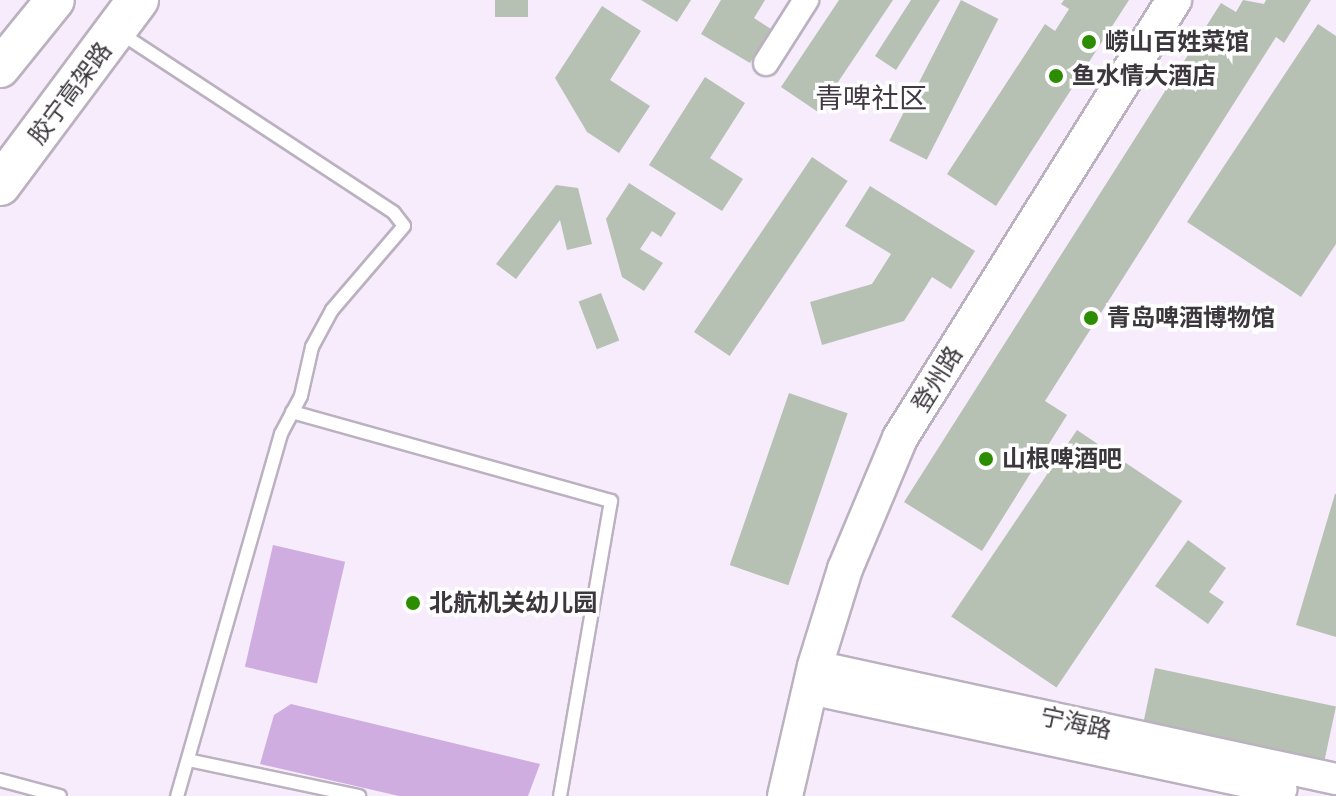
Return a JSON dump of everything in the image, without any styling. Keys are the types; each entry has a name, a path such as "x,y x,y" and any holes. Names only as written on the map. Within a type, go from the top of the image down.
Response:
{"highway":[{"name":"胶宁高架路","path":"0,144 108,0"},
{"name":"胶宁高架路","path":"0,185 133,19"}],"main road":[{"path":"0,68 55,0"},
{"path":"0,196 133,19 157,0"},
{"name":"登州路","path":"785,796 812,678 845,569 900,438 1174,0"}],"street":[{"path":"766,63 806,0"},
{"name":"宁海路","path":"812,678 1336,779"},
{"name":"宁海路","path":"812,678 1315,796"}],"lane":[{"path":"133,19 394,213 404,226 332,310 312,347 301,396 281,434 177,796"},
{"path":"292,412 611,501 560,796"},
{"path":"188,760 359,796"},
{"path":"0,780 60,796"}],"shaded area":[{"path":"273,545 345,562 317,683 245,667"},
{"path":"291,704 540,764 528,796 399,796 260,764 274,715"}],"building":[{"path":"495,0 528,0 528,17 495,17"},
{"path":"641,0 691,0 677,22"},
{"path":"721,0 765,0 754,18 771,29 750,63 701,34"},
{"path":"839,0 893,0 818,112 781,87"},
{"path":"911,0 940,0 896,70 875,56"},
{"path":"961,0 998,19 927,160 889,141"},
{"path":"1064,0 1129,0 996,206 947,174 1045,24 1055,31 1069,9 1061,4"},
{"path":"1243,0 1264,4 1266,0 1311,0 1284,43 1276,37 1045,401 1067,415 982,551 904,502 1221,3 1236,12"},
{"path":"602,6 641,31 610,80 650,106 619,153 587,132 555,78"},
{"path":"1318,24 1336,36 1336,244 1301,297 1187,222"},
{"path":"705,77 745,103 710,158 743,179 722,211 649,165"},
{"path":"812,157 848,181 730,356 694,332"},
{"path":"629,183 676,213 661,237 652,231 640,249 663,263 644,291 622,277 606,219"},
{"path":"556,185 578,188 592,244 567,250 560,220 516,279 496,264"},
{"path":"870,186 975,251 951,289 932,277 904,321 822,345 810,302 872,284 891,254 845,226"},
{"path":"601,293 619,341 597,349 579,302"},
{"path":"789,393 848,413 788,585 730,565"},
{"path":"1077,430 1182,501 1056,688 951,617"},
{"path":"1336,494 1336,637 1296,625"},
{"path":"1188,540 1226,568 1209,592 1224,602 1208,624 1155,586"},
{"path":"1155,668 1336,706 1324,762 1143,724"}],"place":[{"name":"崂山百姓菜馆","path":"1089,42"},
{"name":"鱼水情大酒店","path":"1056,76"},
{"name":"青岛啤酒博物馆","path":"1091,318"},
{"name":"山根啤酒吧","path":"986,459"},
{"name":"北航机关幼儿园","path":"413,603"}],"district":[{"name":"青啤社区","path":"871,98"}]}
